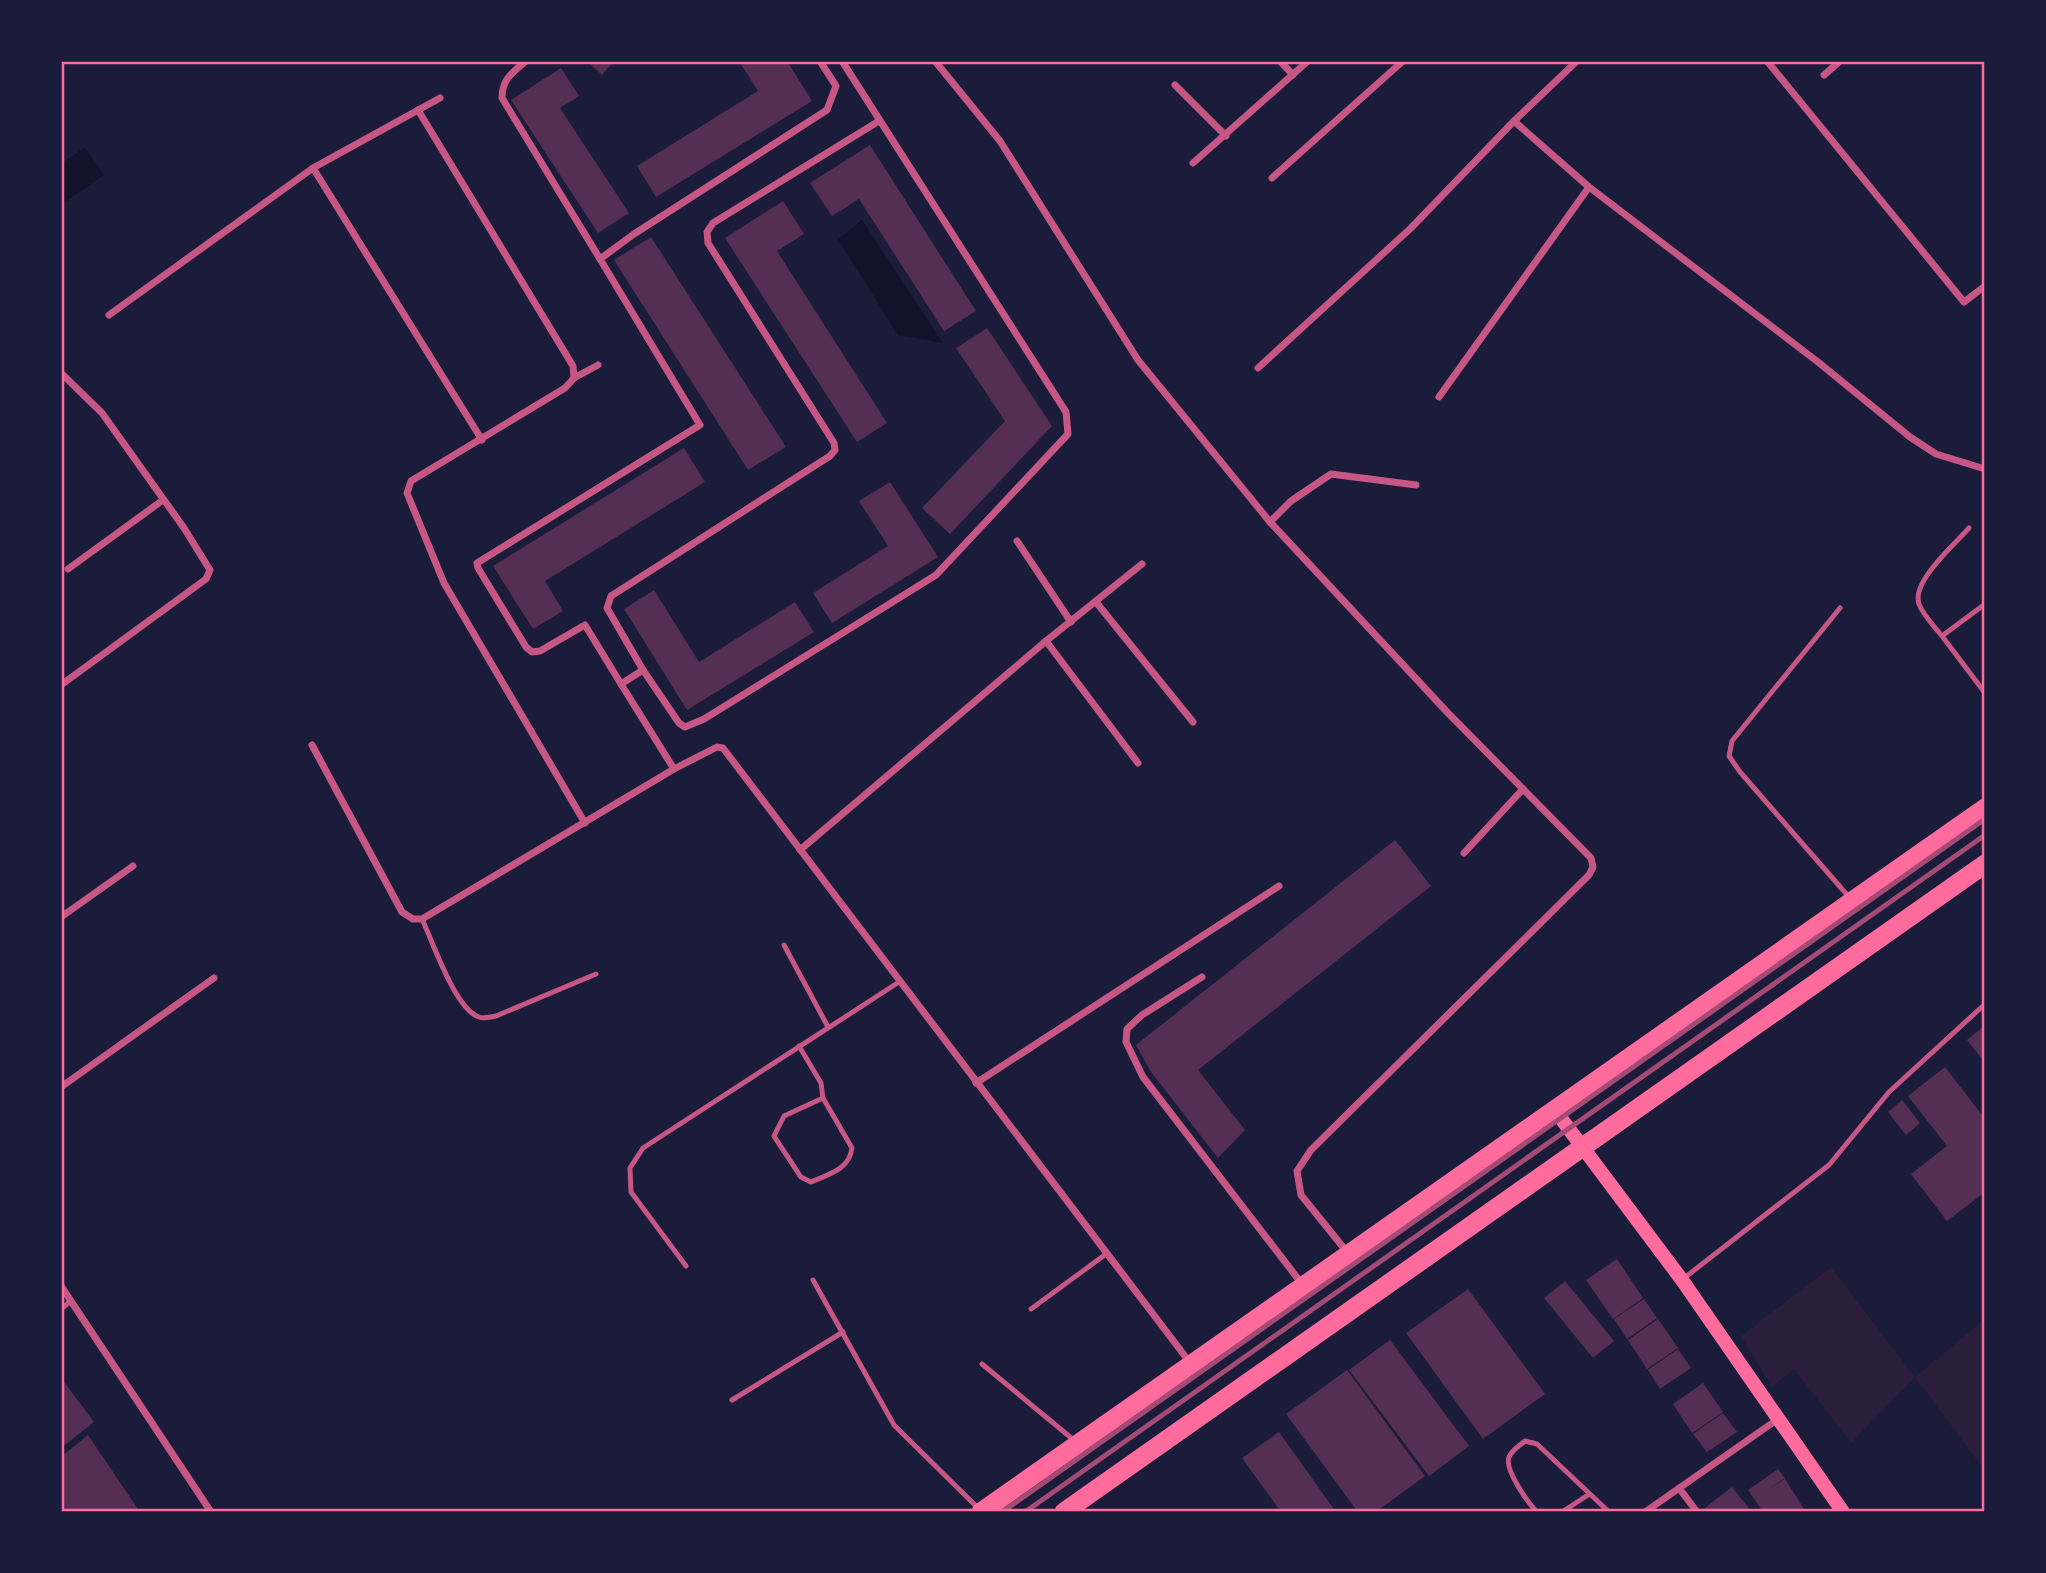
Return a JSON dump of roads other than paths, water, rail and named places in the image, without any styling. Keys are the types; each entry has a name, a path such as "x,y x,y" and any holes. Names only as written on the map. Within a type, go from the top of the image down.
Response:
{"highway":[{"path":"981,1512 1985,808"},
{"path":"1064,1512 1985,864"}],"main road":[{"path":"1555,1109 1682,1280 1843,1512"}],"street":[{"path":"526,61 502,86 502,98 699,425 477,563 478,568 526,648 532,652 540,651 585,625 674,769"},
{"path":"600,259 634,234 827,110 836,86 820,61"},
{"path":"842,61 1066,412 1068,434 936,575 693,725 685,727 679,723 643,670 607,608 611,596 830,456 835,450 834,443 708,243 707,232 713,222 879,121"},
{"path":"935,61 1000,141 1138,360 1270,522 1448,713 1591,858 1593,867 1589,875 1311,1150 1297,1171 1301,1195 1348,1253"},
{"path":"1280,61 1293,75"},
{"path":"1193,163 1308,61"},
{"path":"1272,178 1403,61"},
{"path":"1258,368 1411,228 1514,121 1577,61"},
{"path":"1767,61 1964,302 1985,286"},
{"path":"1825,75 1840,61"},
{"path":"1175,85 1226,136"},
{"path":"109,316 313,168 440,98"},
{"path":"418,110 573,366 574,378"},
{"path":"1514,121 1589,187 1818,362 1910,437 1936,454 1985,469"},
{"path":"313,168 482,440"},
{"path":"1439,397 1589,187"},
{"path":"585,823 444,583 407,493 411,481 482,440 565,388 574,378 598,365"},
{"path":"61,373 102,413 184,528 210,570 206,579 61,685"},
{"path":"1270,522 1291,501 1331,474 1416,485"},
{"path":"68,569 163,499"},
{"path":"1017,541 1071,622"},
{"path":"800,850 1046,641 1142,564"},
{"path":"1096,601 1193,722"},
{"path":"1046,641 1138,763"},
{"path":"621,684 643,670"},
{"path":"312,746 402,912 413,919 422,919 674,769 720,747 727,752 1191,1364"},
{"path":"1464,853 1523,789"},
{"path":"61,917 133,866"},
{"path":"976,1083 1279,886"},
{"path":"1202,976 1142,1015 1127,1028 1126,1042 1143,1077 1302,1285"},
{"path":"61,1087 214,978"},
{"path":"61,1286 211,1512"},
{"path":"1645,1512 1779,1418"},
{"path":"1679,1488 1697,1512"}],"lane":[{"path":"1969,528 1927,574 1920,586 1919,606 1985,693"},
{"path":"1942,636 1985,604"},
{"path":"1840,608 1732,741 1729,756 1851,900"},
{"path":"422,919 459,999 471,1013 482,1018 496,1016 596,974"},
{"path":"784,946 828,1027"},
{"path":"686,1266 631,1192 630,1168 643,1148 899,982"},
{"path":"1682,1280 1829,1165 1889,1092 1985,1004"},
{"path":"799,1046 821,1083 823,1098 852,1148 851,1156 843,1168 811,1182 801,1177 774,1136 784,1116 823,1098"},
{"path":"1031,1309 1106,1254"},
{"path":"813,1280 894,1425 981,1512"},
{"path":"61,1310 71,1301"},
{"path":"732,1400 843,1332"},
{"path":"982,1364 1077,1443"},
{"path":"1538,1512 1509,1471 1507,1462 1510,1454 1525,1441 1537,1444 1609,1512"},
{"path":"1562,1512 1588,1495"}],"railway":[{"path":"1002,1512 1985,819"},
{"path":"1025,1512 1985,835"}]}
